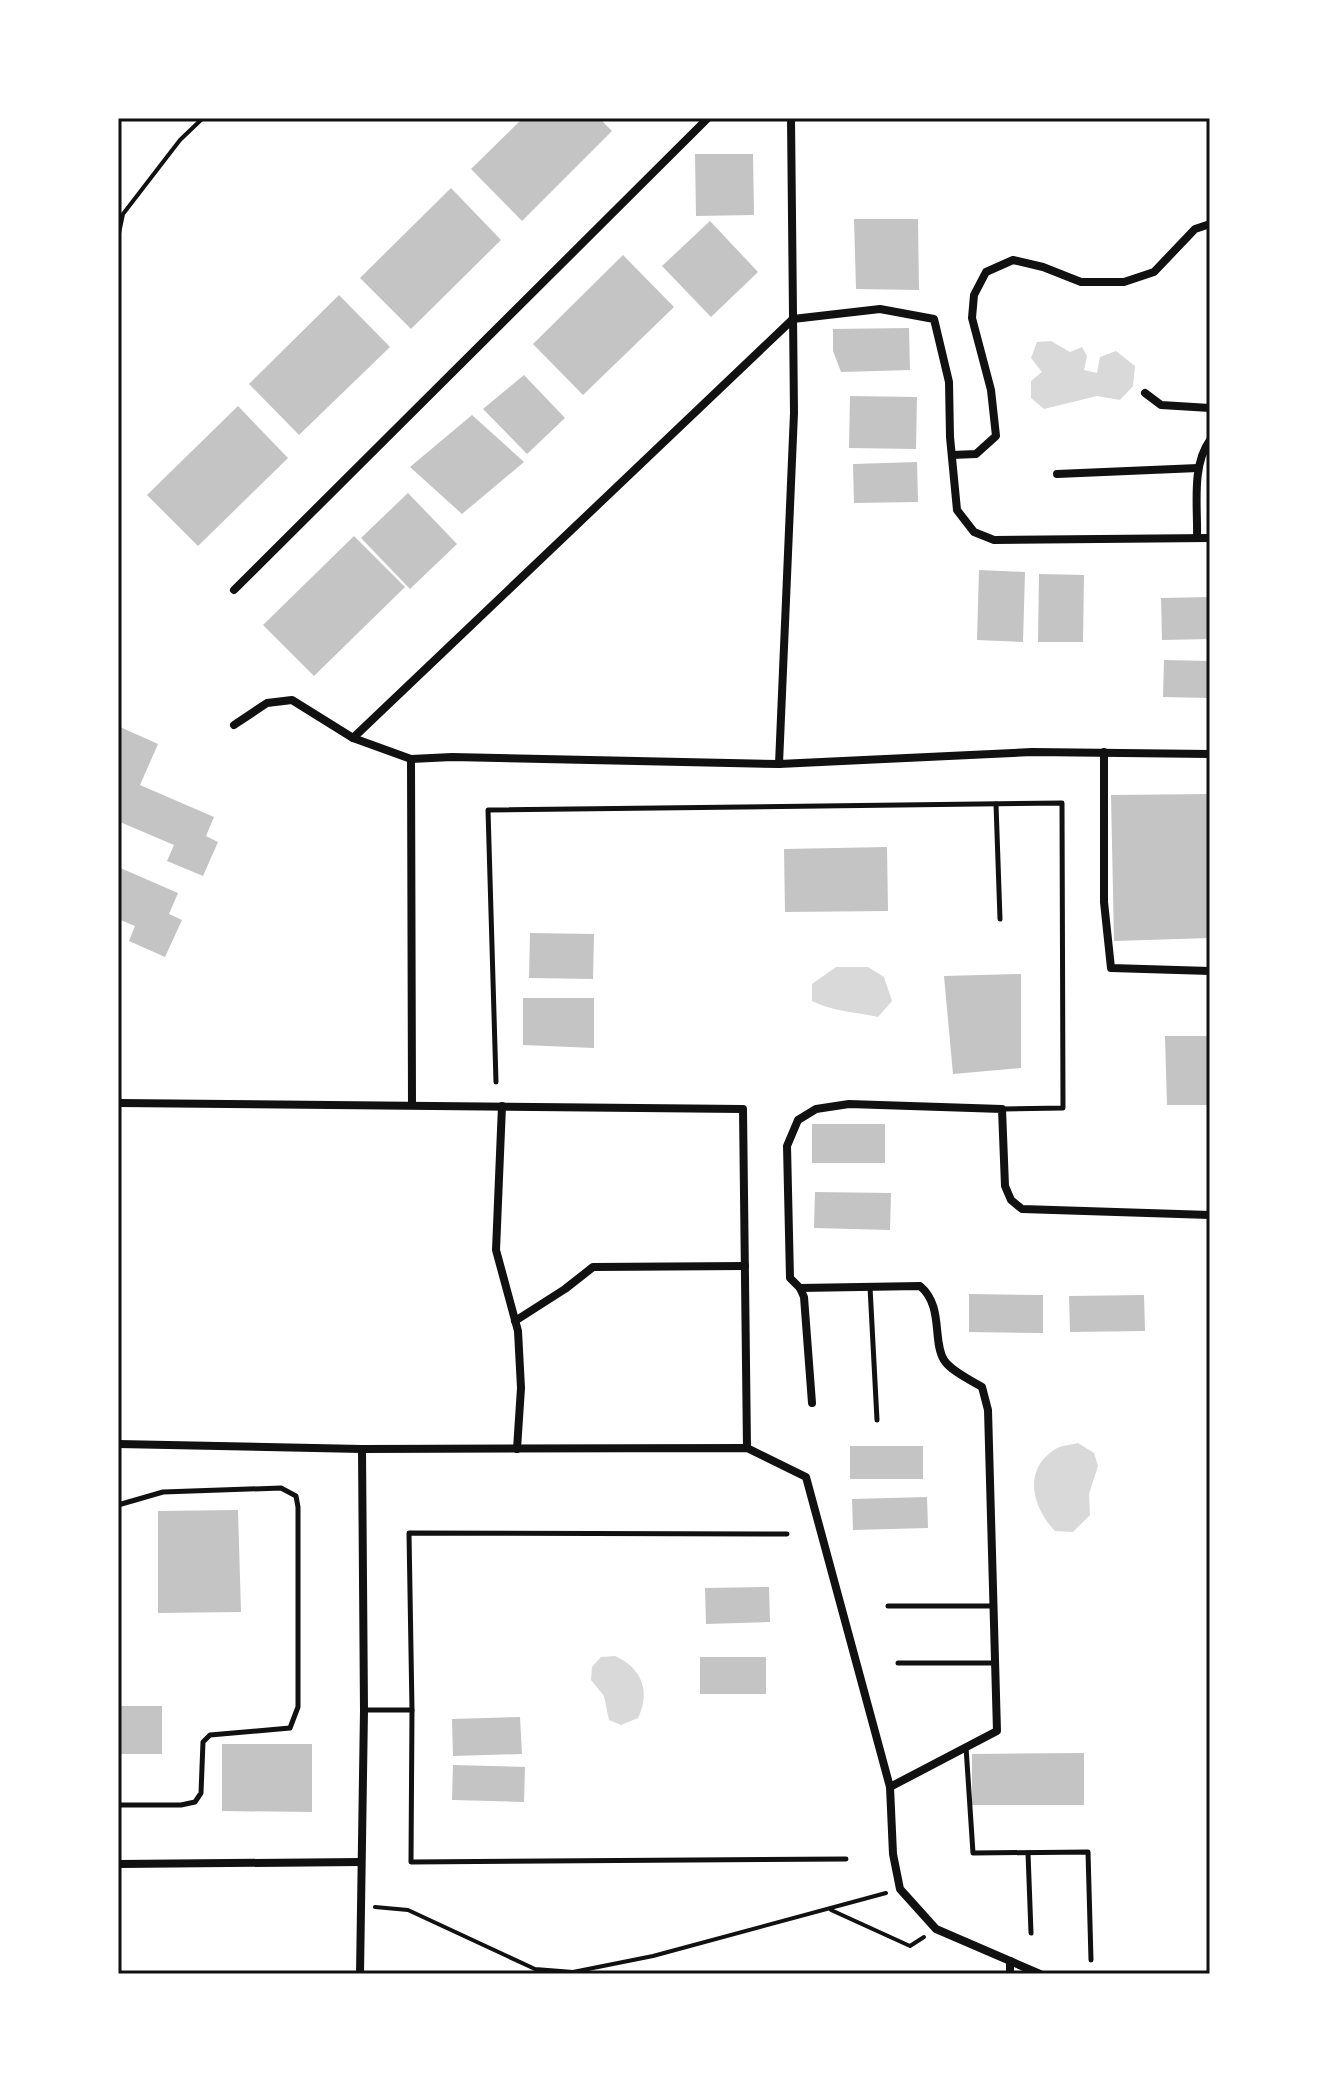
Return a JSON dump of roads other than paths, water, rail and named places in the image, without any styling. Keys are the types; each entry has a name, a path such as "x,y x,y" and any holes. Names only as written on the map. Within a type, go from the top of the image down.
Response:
{"street":[{"path":"234,590 708,118"},
{"path":"779,764 794,413 791,118"},
{"path":"952,455 976,454 996,436 991,390 972,318 974,295 986,272 1013,260 1043,267 1081,282 1124,282 1154,272 1195,229 1210,224"},
{"path":"353,738 793,319 880,309 934,319 949,382 957,510 974,532 994,540 1210,538"},
{"path":"1145,393 1161,405 1210,408"},
{"path":"1197,538 1198,468 1210,440"},
{"path":"1057,474 1198,468"},
{"path":"234,725 267,703 292,700 353,738 411,759 452,757 779,764 1032,752 1210,754"},
{"path":"1104,752 1104,902 1111,968 1210,971"},
{"path":"411,759 412,1105"},
{"path":"118,1103 743,1109 747,1448"},
{"path":"812,1403 804,1297 790,1278 787,1146 798,1120 816,1109 849,1104 1002,1109 1005,1186 1011,1200 1022,1209 1210,1215"},
{"path":"502,1106 496,1250 518,1331 521,1388 517,1449"},
{"path":"515,1321 593,1267 745,1266"},
{"path":"800,1288 920,1286 934,1308 944,1359 967,1379 982,1387 988,1410 997,1731 890,1787"},
{"path":"118,1444 362,1449 747,1448 806,1477 890,1787 893,1854 900,1889 936,1929 1040,1974"},
{"path":"360,1974 364,1710 362,1449"},
{"path":"118,1864 361,1862"},
{"path":"1010,1961 1010,1974"}],"lane":[{"path":"496,1082 488,810 1062,803 1063,1108 1002,1109"},
{"path":"996,804 1000,919"},
{"path":"870,1287 877,1420"},
{"path":"118,1505 163,1492 281,1488 296,1496 298,1507 298,1707 294,1722 290,1728 210,1735 203,1742 201,1793 195,1802 181,1805 118,1805"},
{"path":"787,1534 409,1533 411,1862 846,1859"},
{"path":"888,1606 994,1606"},
{"path":"898,1663 996,1663"},
{"path":"364,1710 412,1710"},
{"path":"965,1746 973,1853 1088,1852 1091,1960"},
{"path":"1028,1853 1031,1933"}]}
